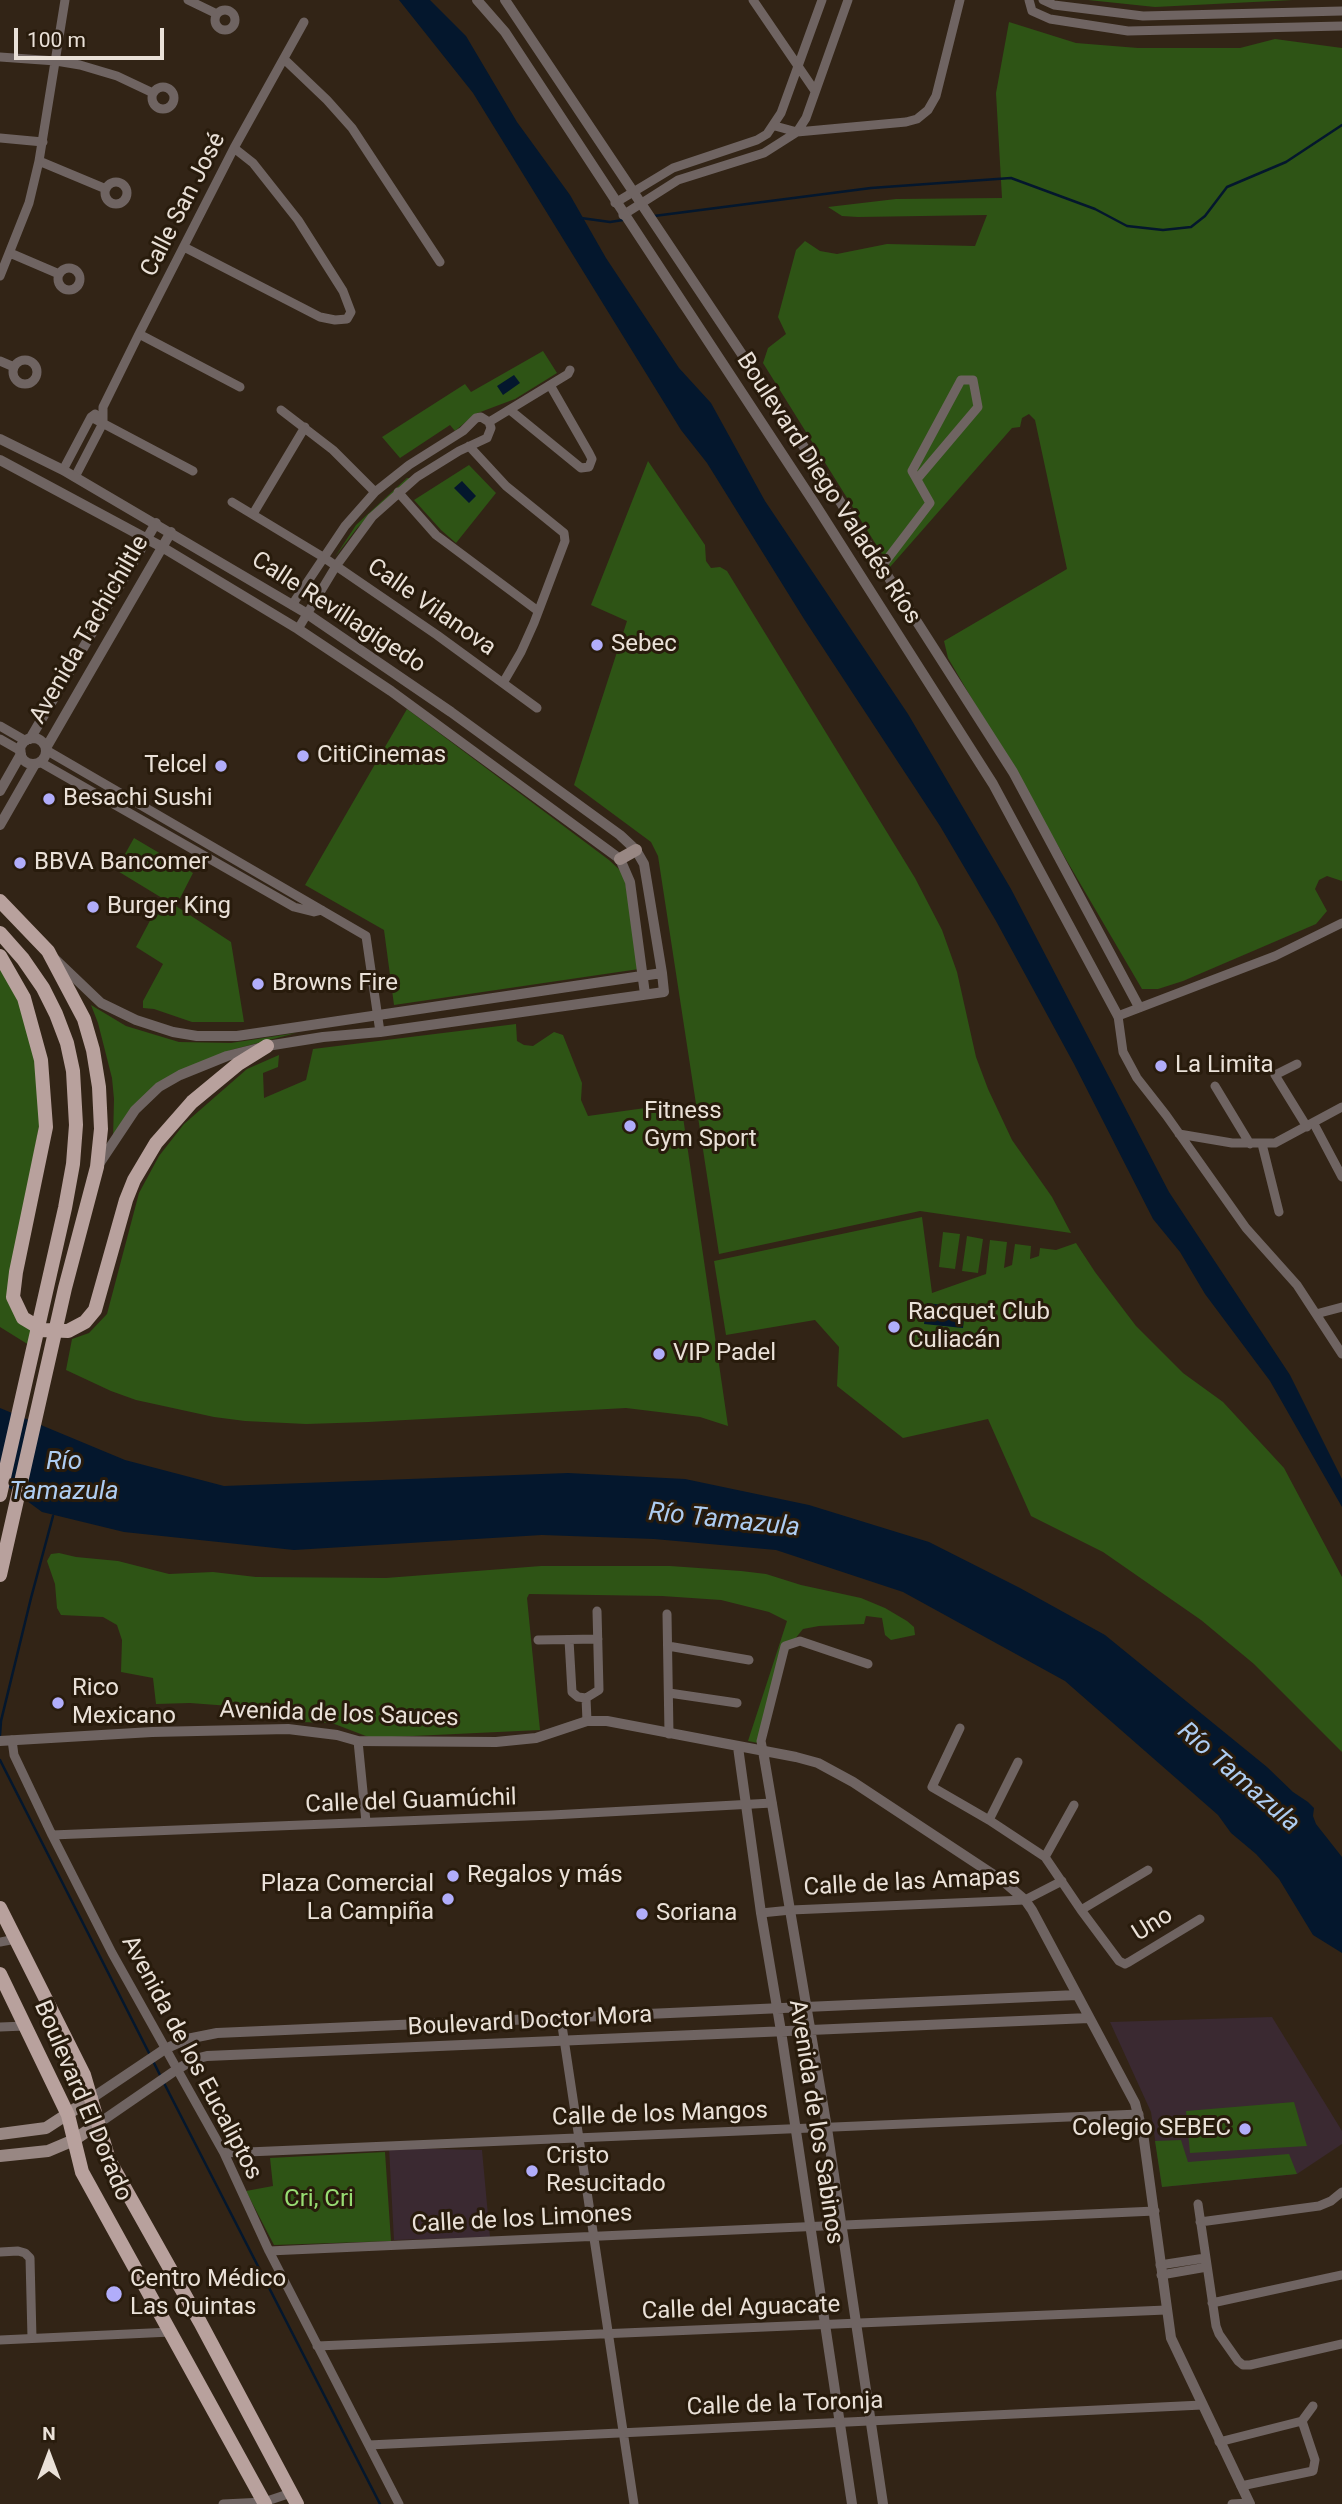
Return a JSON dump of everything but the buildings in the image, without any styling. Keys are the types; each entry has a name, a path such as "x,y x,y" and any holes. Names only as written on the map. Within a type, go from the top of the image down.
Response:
{"main road":[{"path":"620,859 636,849"},
{"path":"0,901 48,951 80,1011 93,1050 99,1087 101,1129 97,1167 65,1288 0,1573"},
{"path":"0,933 23,959 43,988 67,1043 73,1071 76,1113 73,1164 0,1495"},
{"path":"0,956 24,998 41,1060 46,1127 13,1297 23,1318 43,1331 68,1331 85,1322 95,1310 126,1200 134,1180 156,1143 192,1102 238,1064 267,1046"},
{"name":"Boulevard El Dorado","path":"0,1908 84,2075 109,2160 294,2498"},
{"name":"Boulevard El Dorado","path":"0,1974 68,2115 82,2172 264,2503"},
{"name":"Boulevard Doctor Mora","path":"0,2134 46,2128 92,2098"},
{"name":"Boulevard Doctor Mora","path":"0,2156 48,2151 74,2140 99,2123"}],"street":[{"path":"0,276 29,203 39,161 65,0"},
{"path":"188,0 217,14"},
{"name":"Boulevard Diego Valadés Ríos","path":"477,0 505,33 815,504 993,784 1118,1017"},
{"name":"Boulevard Diego Valadés Ríos","path":"505,0 834,492 1013,772 1139,1007"},
{"path":"753,0 815,91"},
{"path":"615,203 673,168 757,140 767,134 775,125 822,0"},
{"path":"623,215 678,180 764,153 797,132 806,118 848,0"},
{"path":"775,125 797,132 917,120 928,110 936,96 960,0"},
{"path":"1029,0 1032,11 1050,19 1128,31 1342,26"},
{"path":"1043,0 1054,5 1143,16 1342,11"},
{"path":"1050,19 1054,5"},
{"name":"Calle San José","path":"63,470 91,417 103,407 234,148 304,22"},
{"path":"0,57 56,61 117,76 153,93"},
{"path":"284,60 327,100 352,128 440,262"},
{"path":"0,138 43,142"},
{"path":"184,247 320,317 347,319 351,312 343,291 298,220 253,163 234,148"},
{"path":"39,161 106,189"},
{"path":"673,168 678,180"},
{"path":"10,253 59,274"},
{"path":"139,334 240,387"},
{"path":"0,361 15,367"},
{"path":"489,422 568,374 570,370"},
{"path":"881,566 930,503 912,471 961,380 974,380 978,407 917,479"},
{"path":"510,410 581,468 589,467 592,459 550,385"},
{"name":"Calle San José","path":"75,477 103,423 103,407"},
{"path":"281,410 333,450 375,492"},
{"path":"91,417 193,471"},
{"path":"292,605 352,517 375,492 409,465 463,431 476,418 481,417 489,422 491,428 487,439 469,446 417,477 366,524 336,566 298,629"},
{"path":"253,514 305,427"},
{"name":"Calle Revillagigedo","path":"0,439 63,470 306,613 462,720 636,849"},
{"name":"Calle Vilanova","path":"469,446 506,486 564,533 565,541 538,611 521,652 503,683"},
{"name":"Calle Revillagigedo","path":"0,460 162,547 298,629 391,691 620,859"},
{"path":"409,465 417,477"},
{"path":"398,492 436,535 538,611"},
{"name":"Calle Vilanova","path":"232,502 323,557 537,708"},
{"name":"Avenida Tachichiltle","path":"0,791 156,523"},
{"name":"Avenida Tachichiltle","path":"46,749 171,532"},
{"path":"0,726 24,746 25,761 38,763 294,907 314,912 321,910"},
{"path":"0,739 24,746 41,742 46,749 366,936 380,1032"},
{"path":"0,825 38,763 45,757 46,749"},
{"path":"97,1167 135,1110 159,1087 227,1056 323,1037 380,1032 664,992 648,881 644,864 636,849"},
{"path":"620,859 629,882 645,994"},
{"path":"1342,923 1275,956 1118,1017 1123,1052 1137,1078 1230,1207 1297,1285 1342,1354"},
{"path":"48,951 101,1003 136,1020 173,1032 197,1036 237,1036 662,973"},
{"path":"1297,1064 1275,1075 1342,1177"},
{"path":"1215,1086 1250,1144"},
{"path":"1179,1133 1250,1144 1275,1143 1342,1107"},
{"path":"1262,1144 1279,1212"},
{"path":"1317,1314 1342,1307"},
{"path":"569,1640 572,1692 578,1697 586,1698 599,1690 597,1611"},
{"path":"667,1614 669,1734"},
{"path":"538,1640 598,1639"},
{"path":"763,1751 761,1741 785,1646 800,1641 868,1664"},
{"path":"668,1646 749,1660"},
{"path":"668,1693 737,1703"},
{"path":"586,1698 587,1721"},
{"name":"Avenida de los Sauces","path":"6,1740 152,1732 288,1729 337,1735 358,1741 518,1741 536,1738 587,1721 607,1721 818,1763 853,1782 1003,1881 1025,1900 1135,2103 1155,2211 1166,2310 1175,2350 1250,2504"},
{"path":"960,1728 932,1787 1045,1857 1081,1910 1148,1870"},
{"name":"Avenida de los Eucaliptos","path":"6,1740 162,2050 224,2153 269,2251 398,2504"},
{"path":"358,1741 366,1822"},
{"name":"Avenida de los Sabinos","path":"738,1747 852,2504"},
{"name":"Avenida de los Sabinos","path":"763,1751 827,2128 883,2504"},
{"path":"989,1820 1018,1762"},
{"name":"Calle del Guamúchil","path":"52,1835 772,1803"},
{"path":"1045,1857 1074,1805"},
{"name":"Calle de las Amapas","path":"761,1913 1025,1900 1062,1881"},
{"name":"Uno","path":"1081,1910 1119,1961 1125,1964 1200,1919"},
{"path":"0,1942 16,1939"},
{"name":"Boulevard Doctor Mora","path":"92,2098 162,2050 187,2039 217,2033 1077,1995"},
{"name":"Boulevard Doctor Mora","path":"99,2123 195,2059 218,2055 1089,2018"},
{"path":"561,2019 634,2504"},
{"path":"0,2027 25,2026"},
{"name":"Calle de los Mangos","path":"224,2153 1139,2114"},
{"path":"1200,2222 1306,2208 1331,2201 1341,2195"},
{"path":"1198,2204 1219,2334 1243,2365 1342,2344"},
{"name":"Calle de los Limones","path":"269,2251 1155,2211"},
{"path":"0,2252 26,2253 30,2258 32,2338"},
{"path":"1161,2270 1206,2262"},
{"path":"1212,2303 1342,2275"},
{"name":"Calle del Aguacate","path":"317,2346 1166,2310"},
{"path":"0,2340 172,2332"},
{"name":"Calle de la Toronja","path":"369,2445 1202,2405"},
{"path":"1219,2442 1302,2421 1313,2406"},
{"path":"1241,2486 1313,2471 1315,2460 1302,2421"},
{"path":"223,2504 264,2503 294,2498"},
{"path":"1232,2504 1250,2504"}],"shaded area":[{"name":"Colegio SEBEC","path":"1272,2017 1342,2131 1342,2144 1297,2174 1162,2187 1151,2112 1110,2022"},
{"path":"389,2148 482,2150 490,2237 394,2240"}],"green space":[{"path":"1088,0 1293,0 1155,7"},
{"path":"1009,22 1076,43 1138,48 1240,48 1275,39 1342,48 1342,881 1327,876 1319,880 1315,889 1327,911 1316,924 1183,981 1158,989 1142,989 948,658 944,641 1067,569 1035,420 1029,414 1022,418 1020,427 1012,428 890,567 763,363 768,348 786,334 778,317 796,250 805,241 820,251 837,254 887,244 975,246 987,215 858,217 842,216 828,207 896,199 1002,198 996,93"},
{"path":"543,351 557,373 515,399 475,414 455,431 450,425 400,458 382,437 465,384 471,392"},
{"path":"648,461 705,545 706,561 711,568 720,567 727,571 915,878 942,930 957,972 976,1057 988,1089 1012,1140 1052,1197 1071,1233 920,1211 719,1254 658,856 651,842 574,785 627,621 591,605"},
{"path":"469,465 496,493 456,543 414,500"},
{"path":"407,478 409,480 358,527 335,557 356,525"},
{"path":"407,709 622,872 639,969 394,1005 384,930 305,885"},
{"path":"134,838 193,873 176,906 231,942 244,1022 192,1022 143,1008 143,1001 163,964 136,947 162,898 116,870"},
{"path":"0,969 18,996 36,1051 42,1110 9,1289 33,1331 29,1345 0,1327"},
{"path":"91,1005 126,1026 179,1042 231,1043 296,1033 231,1050 164,1081 113,1141 112,1078"},
{"path":"516,1024 517,1041 524,1045 533,1046 554,1032 563,1035 582,1083 581,1100 588,1116 681,1103 728,1426 700,1417 626,1408 369,1422 306,1424 245,1421 136,1400 66,1370 72,1339 89,1333 107,1314 139,1193 159,1156 184,1124 247,1069 279,1055 278,1067 263,1073 264,1098 306,1080 313,1049"},
{"path":"922,1217 932,1293 986,1274 990,1240 1007,1242 1004,1268 1012,1265 1015,1244 1031,1246 1030,1259 1039,1256 1040,1248 1056,1250 1076,1243 1136,1326 1183,1373 1223,1402 1284,1468 1342,1577 1342,1752 1254,1664 1201,1620 1103,1552 1031,1516 988,1419 903,1438 837,1386 839,1347 815,1320 726,1335 714,1261"},
{"path":"943,1232 960,1234 955,1269 939,1267"},
{"path":"967,1236 983,1239 978,1273 962,1271"},
{"path":"51,1554 118,1561 169,1574 213,1572 256,1577 386,1578 541,1566 670,1566 741,1571 766,1574 861,1598 907,1621 914,1627 915,1635 891,1640 885,1635 882,1618 866,1616 864,1624 803,1629 790,1645 758,1743 748,1741 787,1621 769,1612 721,1600 662,1596 529,1594 527,1598 540,1730 371,1738 332,1723 299,1722 301,1718 296,1711 190,1703 156,1704 153,1678 121,1672 122,1640 117,1625 103,1617 61,1615 57,1608 55,1584 47,1561"},
{"name":"Colegio SEBEC","path":"1294,2102 1307,2146 1190,2153 1186,2111"},
{"name":"Colegio SEBEC","path":"1181,2140 1188,2162 1289,2154 1297,2174 1162,2187 1155,2141"},
{"name":"Cri, Cri","path":"385,2152 391,2241 274,2245 246,2191 273,2186 270,2158"}],"water":[{"path":"399,0 430,0 466,36 517,122 570,195 606,258 679,368 711,403 765,501 908,714 1011,889 1169,1192 1290,1375 1342,1479 1342,1507 1270,1381 1205,1294 1180,1252 1153,1219 1074,1064 996,921 940,826 804,619 707,463 681,430 473,93"},
{"path":"514,375 520,383 503,395 497,386"},
{"path":"462,481 476,496 469,503 454,488"},
{"path":"927,1303 965,1308 963,1328 924,1324"},
{"name":"Río Tamazula","path":"0,1408 125,1460 224,1486 568,1473 685,1479 809,1505 929,1542 1105,1635 1308,1802 1314,1808 1316,1824 1342,1857 1342,1953 1313,1935 1279,1879 1256,1854 1231,1833 1218,1815 1065,1681 903,1592 776,1550 654,1539 542,1535 294,1550 124,1532 42,1512 0,1481"}],"waterway":[{"path":"654,216 871,188 1011,178 1095,209 1127,226 1163,230 1191,227 1205,216 1227,187 1286,162 1342,125"},
{"path":"581,218 610,222 623,220"},
{"path":"0,1735 1,1721 53,1516"},
{"path":"0,1760 150,2055"},
{"path":"153,2061 161,2077"},
{"path":"164,2083 380,2504"}],"place":[{"name":"Sebec","path":"597,645"},
{"name":"CitiCinemas","path":"303,756"},
{"name":"Telcel","path":"221,766"},
{"name":"Besachi Sushi","path":"49,799"},
{"name":"BBVA Bancomer","path":"20,863"},
{"name":"Burger King","path":"93,907"},
{"name":"Browns Fire","path":"258,984"},
{"name":"La Limita","path":"1161,1066"},
{"name":"Fitness Gym Sport","path":"630,1126"},
{"name":"Racquet Club Culiacán","path":"894,1327"},
{"name":"VIP Padel","path":"659,1354"},
{"name":"Rico Mexicano","path":"58,1703"},
{"name":"Regalos y más","path":"453,1876"},
{"name":"Plaza Comercial La Campiña","path":"448,1899"},
{"name":"Soriana","path":"642,1914"},
{"name":"Colegio SEBEC","path":"1245,2129"},
{"name":"Cristo Resucitado","path":"532,2171"},
{"name":"Centro Médico Las Quintas","path":"114,2294"}]}
